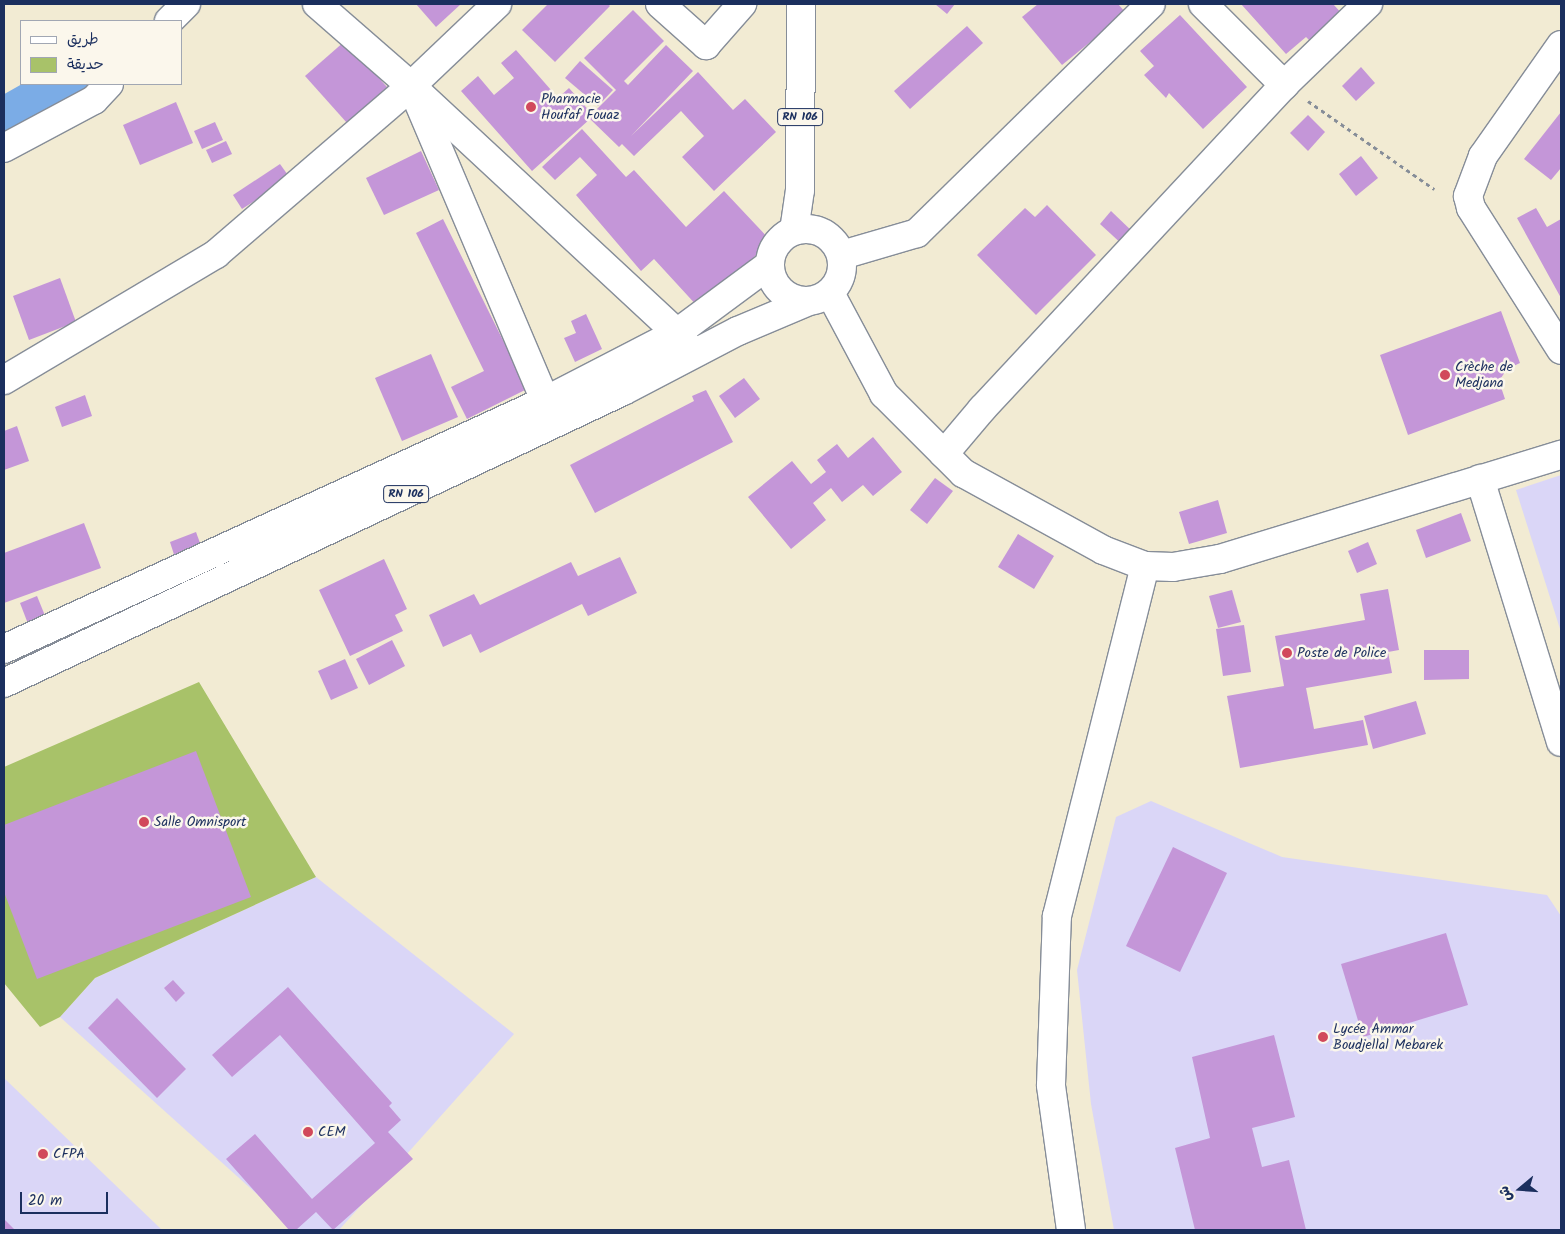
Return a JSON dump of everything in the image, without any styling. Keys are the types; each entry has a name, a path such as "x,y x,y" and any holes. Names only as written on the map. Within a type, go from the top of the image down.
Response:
{"street":[{"path":"170,20 186,4"},
{"path":"317,4 411,86 677,333 694,354"},
{"path":"4,380 216,254 411,86 497,4"},
{"path":"660,4 706,45 742,4"},
{"name":"RN 106","path":"794,230 800,190 801,4"},
{"path":"842,255 917,233 1151,4"},
{"path":"1204,4 1284,85"},
{"path":"944,454 982,409 1284,85 1368,4"},
{"path":"1561,45 1484,156 1468,196 1471,208 1561,348"},
{"path":"4,148 94,100 108,85"},
{"path":"411,86 545,401"},
{"path":"794,230 819,231 829,236 842,255 840,280 818,298 783,294 775,284 769,265 772,252 783,236 794,230"},
{"name":"RN 106","path":"4,649 545,401 677,333 769,265"},
{"path":"818,298 884,394 963,473 1103,550 1145,566 1173,568 1220,559 1561,455"},
{"name":"RN 106","path":"4,683 319,536 738,331 818,298"},
{"path":"1480,480 1561,742"},
{"path":"1071,1230 1051,1085 1057,916 1145,566"}],"path":[{"path":"1284,85 1434,188"}],"shaded area":[{"path":"1561,475 1561,632 1516,490"},
{"name":"Lycée Ammar Boudjellal Mebarek","path":"1151,801 1282,857 1547,895 1561,916 1561,1230 1114,1230 1091,1104 1077,970 1116,817"},
{"name":"CEM","path":"316,877 514,1034 339,1230 297,1230 60,1017 95,978"},
{"name":"CFPA","path":"4,1078 162,1230 4,1230"}],"green space":[{"name":"Salle Omnisport","path":"199,682 316,877 95,978 60,1017 40,1027 4,983 4,767"}],"building":[{"path":"416,4 461,4 436,27"},
{"path":"548,4 608,4 610,6 555,62 522,30"},
{"path":"935,4 955,4 947,14"},
{"path":"1038,4 1118,4 1126,13 1062,65 1022,17"},
{"path":"1241,4 1333,4 1345,17 1314,45 1306,37 1286,54"},
{"path":"633,10 664,41 624,81 628,85 666,45 693,71 631,136 698,72 733,110 745,99 776,132 714,191 682,157 704,136 681,111 634,156 622,144 619,147 590,119 532,171 461,91 478,76 494,95 514,78 501,63 516,50 558,98 569,88 592,114 616,90 584,58"},
{"path":"1180,15 1247,87 1203,129 1169,93 1166,98 1144,75 1154,66 1140,51"},
{"path":"967,26 983,43 910,109 894,91"},
{"path":"345,41 387,87 347,123 305,76"},
{"path":"580,61 613,90 598,106 565,78"},
{"path":"1361,67 1375,83 1356,101 1342,86"},
{"path":"176,102 193,143 140,165 123,125"},
{"path":"1561,112 1561,168 1551,180 1524,159"},
{"path":"1308,115 1325,132 1308,151 1290,133"},
{"path":"215,122 223,140 202,149 194,131"},
{"path":"582,129 626,177 634,170 686,227 724,191 771,241 699,308 654,259 641,271 576,195 597,175 580,157 555,180 542,167"},
{"path":"226,141 232,154 212,163 206,150"},
{"path":"421,151 439,190 384,215 366,178"},
{"path":"1361,156 1378,178 1356,196 1339,174"},
{"path":"280,164 290,178 242,209 233,195"},
{"path":"1047,205 1096,255 1036,315 977,255 1025,208 1035,217"},
{"path":"1536,208 1547,227 1561,219 1561,298 1517,218"},
{"path":"1111,211 1135,234 1124,246 1100,224"},
{"path":"443,219 527,389 467,419 451,387 484,371 416,233"},
{"path":"60,278 76,322 29,340 13,296"},
{"name":"Crèche de Medjana","path":"1501,311 1520,363 1507,369 1499,381 1505,399 1408,435 1380,355"},
{"path":"586,314 602,349 575,362 564,338 576,333 571,321"},
{"path":"431,354 458,417 402,441 375,378"},
{"path":"744,378 760,399 735,418 719,396"},
{"path":"706,390 733,442 595,513 570,465 694,401 692,396"},
{"path":"85,395 92,416 62,427 55,407"},
{"path":"17,426 29,461 4,470 4,431"},
{"path":"873,437 902,472 873,496 863,485 842,502 831,488 813,503 826,520 791,549 748,497 792,461 811,484 826,472 817,460 837,444 848,458"},
{"path":"935,478 953,491 927,524 910,510"},
{"path":"1218,500 1227,533 1189,544 1179,512"},
{"path":"1461,513 1471,541 1426,558 1416,530"},
{"path":"84,523 101,568 4,603 4,553"},
{"path":"196,532 204,554 177,564 170,542"},
{"path":"1018,534 1054,556 1034,589 998,567"},
{"path":"1368,542 1377,564 1357,573 1348,551"},
{"path":"620,557 637,593 588,616 582,604 480,653 471,634 443,647 429,615 474,594 480,605 571,562 578,576"},
{"path":"384,559 407,609 395,615 403,631 350,656 319,590"},
{"path":"1388,589 1399,650 1388,652 1392,673 1306,688 1314,729 1363,720 1368,745 1240,768 1227,696 1284,686 1275,636 1365,620 1360,594"},
{"path":"1232,590 1241,622 1218,628 1209,596"},
{"path":"37,596 48,623 30,629 20,603"},
{"path":"1244,625 1251,672 1223,676 1216,629"},
{"path":"392,640 405,666 369,685 356,659"},
{"path":"1424,650 1469,650 1469,679 1424,680"},
{"path":"345,659 358,688 331,700 318,671"},
{"path":"1416,701 1426,734 1373,749 1364,716"},
{"path":"196,751 251,897 37,979 4,892 4,825"},
{"path":"1173,847 1227,873 1180,972 1126,946"},
{"path":"1446,933 1468,1005 1363,1037 1341,964"},
{"path":"173,980 185,993 176,1002 164,988"},
{"path":"288,987 392,1103 389,1106 401,1120 388,1132 413,1159 333,1230 316,1212 296,1230 289,1230 226,1159 255,1134 312,1199 375,1143 280,1035 232,1077 212,1055"},
{"path":"117,998 186,1069 157,1098 88,1028"},
{"path":"1274,1035 1295,1117 1252,1128 1262,1167 1289,1160 1306,1230 1195,1230 1175,1148 1210,1138 1192,1057"},
{"path":"4,1219 15,1230 4,1230"}],"waterway":[{"path":"4,124 73,85"}],"place":[{"name":"Pharmacie Houfaf Fouaz","path":"531,107"},
{"name":"Crèche de Medjana","path":"1445,375"},
{"name":"Poste de Police","path":"1287,653"},
{"name":"Salle Omnisport","path":"144,822"},
{"name":"Lycée Ammar Boudjellal Mebarek","path":"1323,1037"},
{"name":"CEM","path":"308,1132"},
{"name":"CFPA","path":"43,1154"}]}
